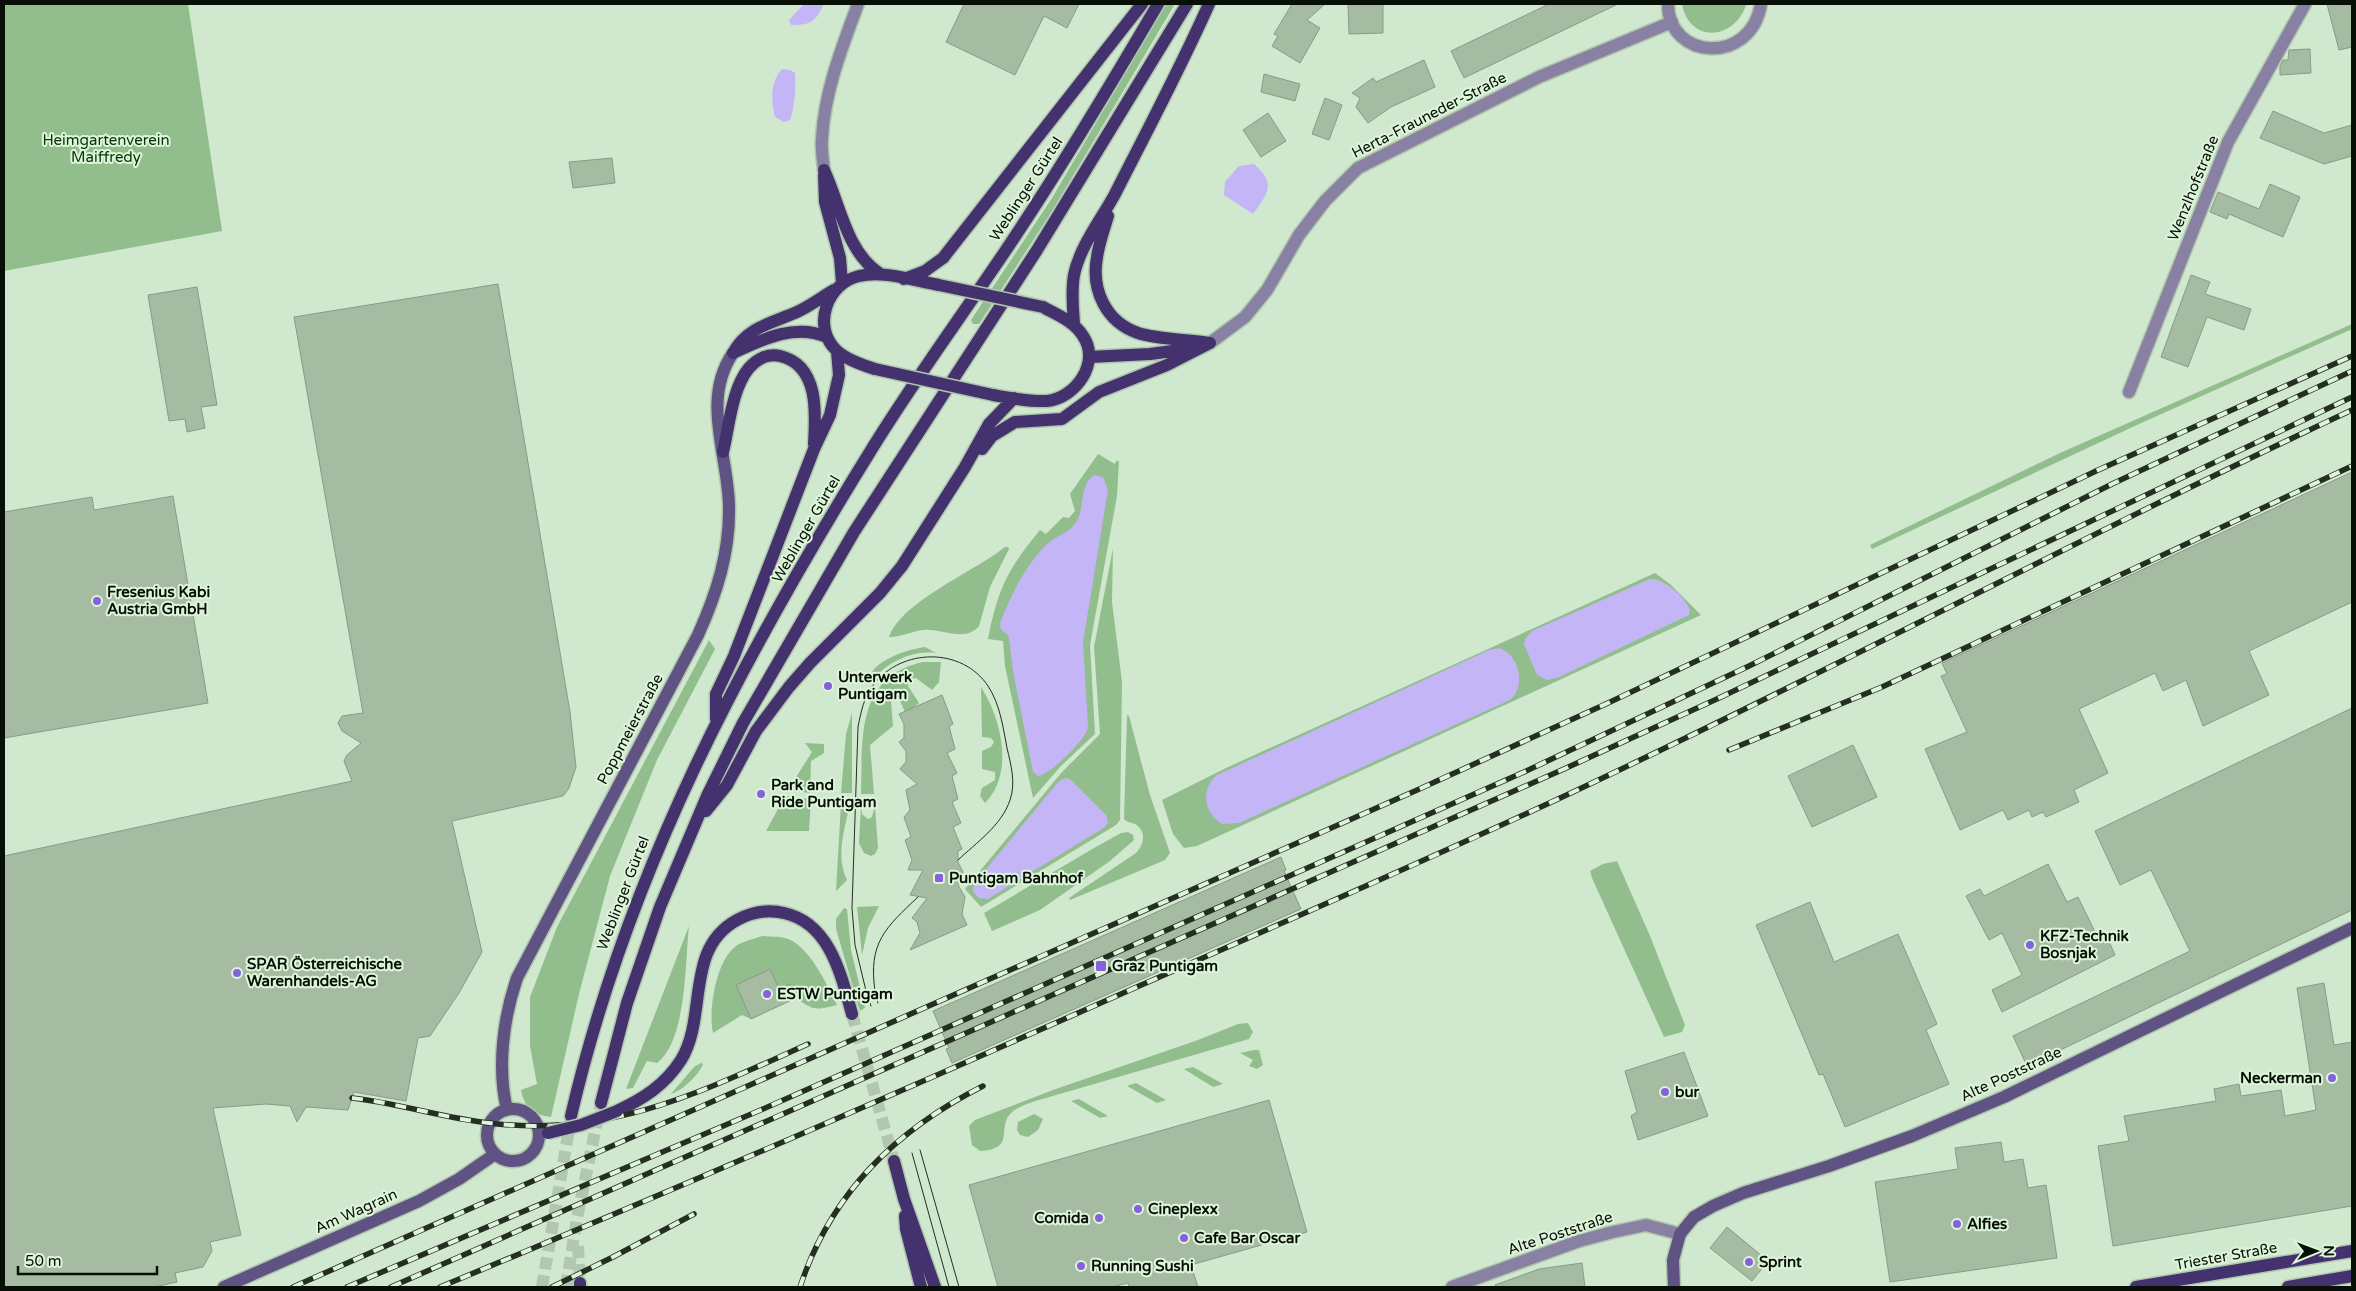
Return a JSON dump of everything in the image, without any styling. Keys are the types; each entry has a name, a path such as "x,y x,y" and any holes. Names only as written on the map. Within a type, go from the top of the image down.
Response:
{"main road":[{"path":"904,279 926,271 943,258 1142,4"},
{"name":"Weblinger Gürtel","path":"571,1116 595,1024 628,922 666,827 716,722 791,586 874,445 1051,181 1158,4"},
{"path":"601,1103 614,1047 646,948 695,824 743,723 854,532 1037,250 1170,35 1187,4"},
{"path":"1074,324 1072,297 1074,274 1085,246 1113,197 1183,62 1208,4"},
{"path":"824,170 834,192 849,236 863,260 879,273"},
{"path":"734,353 740,341 748,333 798,311 838,286 860,275 879,273 1043,307 1074,324 1085,337 1089,358 1085,375 1070,392 1048,401 1014,398 875,369 854,361 837,351 827,338 824,321 825,310 838,286 840,258 825,202 824,170"},
{"path":"1113,197 1096,258 1097,282 1102,305 1118,324 1140,334 1210,343"},
{"path":"734,353 764,338 778,334 816,333 827,338"},
{"path":"966,468 992,436 1014,422 1062,418 1099,392 1167,365 1210,343"},
{"path":"1089,358 1185,350 1210,343"},
{"path":"716,722 716,694 739,642 814,449 830,415 840,369 837,351"},
{"path":"723,452 734,400 741,380 749,368 759,359 776,355 793,361 808,378 816,410 814,449"},
{"path":"695,824 727,785 756,731 789,687 810,663 880,593 902,566 966,468 989,424 1014,398"},
{"path":"543,1133 582,1125 616,1111 654,1091 680,1060 691,1037 699,978 709,949 724,929 748,915 763,911 783,912 804,920 813,926 823,938 837,966 852,1014"},
{"path":"894,1161 904,1199 935,1287"},
{"path":"904,1199 906,1229 921,1287"},
{"name":"Triester Straße","path":"2136,1287 2352,1251"},
{"path":"2288,1287 2352,1276"}],"street":[{"path":"824,170 823,127 838,58 858,4"},
{"path":"1668,4 1672,22 1680,34 1690,42 1710,48 1730,46 1742,40 1752,30 1758,18 1761,4"},
{"name":"Wenzlhofstraße","path":"2129,392 2228,142 2306,4"},
{"name":"Herta-Frauneder-Straße","path":"1210,343 1245,318 1267,290 1299,235 1319,208 1358,168 1539,77 1672,22"},
{"name":"Poppmeierstraße","path":"508,1110 504,1091 503,1050 509,1002 517,978 695,641 713,601 724,565 729,504 718,427 718,392 720,378 734,353"},
{"name":"Alte Poststraße","path":"1674,1287 1673,1260 1680,1234 1694,1217 1743,1193 1829,1166 1929,1129 2027,1086 2352,928"},
{"path":"508,1110 517,1110 529,1115 543,1133 535,1149 525,1158 507,1160 495,1154 488,1143 488,1129 498,1114 508,1110"},
{"name":"Am Wagrain","path":"224,1287 419,1201 459,1179 495,1154"},
{"name":"Alte Poststraße","path":"1452,1287 1579,1242 1646,1225 1680,1234"}],"green space":[{"name":"Heimgartenverein Maiffredy","path":"4,4 188,4 222,231 4,271"},
{"path":"1166,4 1175,4 1052,211 979,324 973,324 971,320 1052,198"},
{"path":"1682,4 1746,5 1740,17 1732,26 1712,33 1702,31 1693,26 1686,17"},
{"path":"2352,324 2352,329 2139,424 1872,549 1870,545 2060,453"},
{"path":"1098,454 1115,464 1116,461 1119,461 1117,496 1090,645 1095,734 1061,766 1033,798 1005,666 1003,641 988,639 1000,593 1019,557 1040,530 1046,534 1063,517 1069,518 1075,511 1070,494"},
{"path":"1005,547 1009,549 990,587 979,626 973,631 967,634 953,634 923,630 889,637 896,624 923,599"},
{"path":"1113,548 1112,602 1122,682 1120,820 1116,825 981,907 965,889 1062,772 1100,734 1094,647"},
{"path":"1655,573 1670,584 1701,615 1197,846 1184,848 1173,834 1162,800 1226,768"},
{"path":"709,640 715,649 657,760 610,876 579,994 551,1117 540,1114 527,1105 521,1090 537,1084 530,1046 530,997 557,927"},
{"path":"925,647 936,653 917,654 900,659 884,669 871,682 869,680 871,673 876,667 891,657 909,650"},
{"path":"923,662 941,662 939,682 932,690 916,678 909,679 908,686 919,703 906,714 899,699 894,698 891,701 893,726 870,745 874,794 861,794 864,732 867,713 874,696 885,681 901,670"},
{"path":"981,687 994,714 1002,745 1000,777 994,791 985,803 980,796 982,788 995,780 995,772 982,769 982,751 991,747 994,742 991,738 982,737"},
{"path":"852,713 852,793 841,793 846,734"},
{"path":"1127,715 1129,716 1150,795 1170,853 1165,860 1070,900 1069,898 1136,853 1141,846 1143,834 1141,830 1135,824 1124,819"},
{"path":"805,743 824,744 824,753 811,761 810,793 788,790 812,752"},
{"path":"785,796 811,799 809,831 766,831"},
{"path":"841,803 850,803 841,852 843,871 847,880 836,891"},
{"path":"861,805 862,814 868,819 872,817 875,806 878,848 875,854 871,856 864,853 859,843"},
{"path":"1128,832 1133,835 1134,840 1110,861 1040,910 992,931 984,913 1094,848 1121,833"},
{"path":"1617,861 1650,936 1685,1025 1682,1032 1664,1037 1592,878 1590,871 1603,864"},
{"path":"879,906 868,928 862,955 857,907"},
{"path":"844,908 847,909 851,950 865,1008 860,1011 836,929 836,919"},
{"path":"689,926 683,999 674,1037 667,1052 657,1063 647,1061 633,1088 626,1089"},
{"path":"762,936 785,938 802,948 816,966 837,1005 815,1008 796,998 751,1019 742,1015 713,1033 713,999 723,962 736,946"},
{"path":"1248,1023 1253,1032 1249,1039 1039,1100 1011,1113 1005,1125 1004,1137 998,1146 980,1151 972,1145 969,1126 975,1120 1238,1024"},
{"path":"1259,1050 1263,1065 1257,1069 1249,1066 1253,1060 1240,1053"},
{"path":"701,1063 703,1064 694,1078 680,1090 671,1094 694,1067"},
{"path":"1193,1067 1223,1084 1213,1087 1184,1069"},
{"path":"1136,1083 1166,1100 1157,1103 1127,1086"},
{"path":"1079,1099 1108,1116 1100,1118 1071,1101"},
{"path":"1034,1114 1043,1119 1038,1130 1028,1137 1020,1135 1017,1130 1018,1122"}],"shaded area":[{"path":"804,4 824,4 812,21 791,25 789,20"},
{"path":"782,69 795,73 795,97 792,115 790,120 784,122 775,117 772,98 775,80"},
{"path":"1254,164 1266,177 1268,189 1253,214 1224,195 1225,182 1239,166"},
{"path":"1094,475 1103,477 1108,490 1083,642 1088,728 1081,740 1058,764 1038,776 1033,772 1013,671 1009,639 1008,635 1001,630 1000,623 1025,571 1047,544 1071,528 1077,521 1084,490"},
{"path":"1650,579 1668,585 1680,595 1688,606 1689,615 1559,677 1547,680 1537,675 1524,644 1525,639 1532,631"},
{"path":"1499,648 1512,657 1518,671 1518,687 1510,700 1239,823 1222,824 1211,814 1206,801 1206,794 1208,787 1217,775 1489,650"},
{"path":"1066,778 1071,780 1106,815 1108,822 1105,827 988,899 979,898 973,892 974,884 1059,781"}],"building":[{"path":"964,4 1079,4 1067,28 1044,16 1015,75 946,42"},
{"path":"1292,4 1325,4 1307,20 1320,28 1300,63 1272,46 1278,36 1274,34"},
{"path":"1348,4 1383,4 1383,33 1349,34"},
{"path":"1549,4 1618,4 1464,78 1451,51"},
{"path":"2327,4 2352,4 2352,47 2339,50"},
{"path":"2310,49 2311,73 2280,75 2280,66 2283,60 2288,60 2289,50"},
{"path":"1424,60 1435,87 1391,107 1368,123 1356,107 1360,98 1352,93 1373,78 1376,82"},
{"path":"1264,74 1300,84 1295,101 1261,92"},
{"path":"1325,98 1342,105 1329,140 1312,134"},
{"path":"2273,111 2324,133 2352,125 2352,156 2324,164 2260,138"},
{"path":"1268,113 1286,141 1261,157 1243,130"},
{"path":"612,158 615,183 573,188 569,162"},
{"path":"2270,184 2300,197 2283,237 2229,214 2227,219 2210,212 2218,192 2259,209"},
{"path":"2191,275 2210,282 2205,294 2251,309 2244,330 2207,317 2188,367 2161,357"},
{"name":"SPAR Österreichische Warenhandels-AG","path":"498,284 570,712 576,767 569,788 563,796 452,821 482,952 459,993 430,1036 418,1038 406,1101 354,1092 348,1110 306,1107 297,1122 290,1106 266,1104 213,1108 241,1235 210,1242 212,1251 203,1267 175,1273 177,1282 154,1287 4,1287 4,856 352,781 344,761 347,755 361,743 342,731 338,723 342,716 363,713 294,317"},
{"path":"197,287 217,405 201,407 205,428 187,432 185,419 169,421 148,295"},
{"path":"2352,472 2352,602 2249,651 2269,695 2203,726 2186,680 2163,691 2155,673 2079,709 2108,773 2074,790 2079,802 2046,817 2043,812 2032,817 2029,810 2008,820 2003,810 1960,830 1925,749 1967,732 1941,676 1947,674 1942,663"},
{"name":"Fresenius Kabi Austria GmbH","path":"173,496 208,703 4,738 4,512 92,497 94,510"},
{"path":"942,695 953,724 949,726 955,749 947,753 957,773 952,776 958,799 952,802 961,823 953,827 962,849 958,851 958,862 963,872 958,885 965,897 962,914 967,925 910,950 920,933 917,922 912,918 927,898 910,895 923,870 908,870 912,860 905,840 911,837 904,817 910,810 906,790 917,784 900,769 906,762 906,751 899,742 904,738 904,724 899,714"},
{"path":"2352,708 2352,910 2027,1066 2013,1036 2190,951 2151,870 2120,885 2095,831"},
{"path":"1853,745 1877,797 1812,827 1788,776"},
{"path":"1281,857 1286,870 1284,871 1301,909 952,1063 946,1049 949,1048 933,1011"},
{"path":"2048,864 2067,902 2078,897 2098,938 2106,935 2115,955 2002,1012 1992,990 2022,975 2002,933 1989,940 1966,896 1980,889 1984,896"},
{"path":"1810,902 1834,962 1898,934 1937,1024 1926,1030 1949,1084 1845,1127 1823,1074 1819,1075 1756,925"},
{"name":"ESTW Puntigam","path":"770,969 779,989 790,984 796,998 751,1019 736,985"},
{"name":"Neckerman","path":"2324,983 2334,1045 2352,1042 2352,1206 2113,1246 2098,1146 2129,1141 2124,1116 2216,1101 2214,1089 2239,1084 2241,1096 2281,1090 2285,1116 2316,1110 2297,988"},
{"name":"bur","path":"1684,1052 1708,1116 1638,1140 1631,1116 1637,1112 1625,1071"},
{"name":"Cineplexx","path":"1269,1100 1307,1232 1191,1265 1198,1287 1129,1287 1128,1283 1112,1287 998,1287 969,1185"},
{"name":"Alfies","path":"2001,1142 2004,1162 2023,1159 2028,1188 2046,1185 2057,1258 1890,1282 1875,1182 1958,1169 1955,1148"},
{"path":"1727,1227 1768,1261 1752,1281 1710,1248"},
{"path":"1582,1263 1585,1287 1496,1287 1495,1285 1539,1269"}],"tunnel":[{"path":"852,1014 894,1161"},
{"path":"566,1287 577,1218 601,1103"},
{"path":"542,1287 571,1118"},
{"path":"578,1246 580,1283"}],"tram line":[{"path":"867,995 855,945 852,908 858,727 865,699 874,684 886,672 900,664 916,659 932,657 948,659 963,664 977,673 992,693 1002,724 1012,774 1012,794 1001,818 958,860"},
{"path":"875,991 874,960 881,938 896,918 918,897"},
{"path":"920,1150 959,1287"},
{"path":"912,1153 949,1287"}],"railway":[{"path":"293,1287 1415,791 1608,703 2096,471 2352,356"},
{"path":"347,1287 763,1109 1524,772 1749,666 2112,484 2352,371"},
{"path":"391,1287 1564,769 1719,698 2352,397"},
{"path":"440,1287 878,1101 1519,817 1768,698 2254,456 2352,410"},
{"path":"1729,750 1882,687 2352,466"},
{"path":"352,1098 489,1123 533,1126 575,1124 615,1117 654,1107 692,1094 808,1044"},
{"path":"800,1287 813,1253 829,1222 870,1168 895,1144 922,1123 951,1103 983,1086"},
{"path":"552,1287 694,1214"}],"place":[{"name":"Fresenius Kabi Austria GmbH","path":"97,601"},
{"name":"Unterwerk Puntigam","path":"828,686"},
{"name":"Park and Ride Puntigam","path":"761,794"},
{"name":"Puntigam Bahnhof","path":"939,878"},
{"name":"KFZ-Technik Bosnjak","path":"2030,945"},
{"name":"Graz Puntigam","path":"1101,966"},
{"name":"SPAR Österreichische Warenhandels-AG","path":"237,973"},
{"name":"ESTW Puntigam","path":"767,994"},
{"name":"Neckerman","path":"2332,1078"},
{"name":"bur","path":"1665,1092"},
{"name":"Cineplexx","path":"1138,1209"},
{"name":"Comida","path":"1099,1218"},
{"name":"Alfies","path":"1957,1224"},
{"name":"Cafe Bar Oscar","path":"1184,1238"},
{"name":"Sprint","path":"1749,1262"},
{"name":"Running Sushi","path":"1081,1266"}]}
